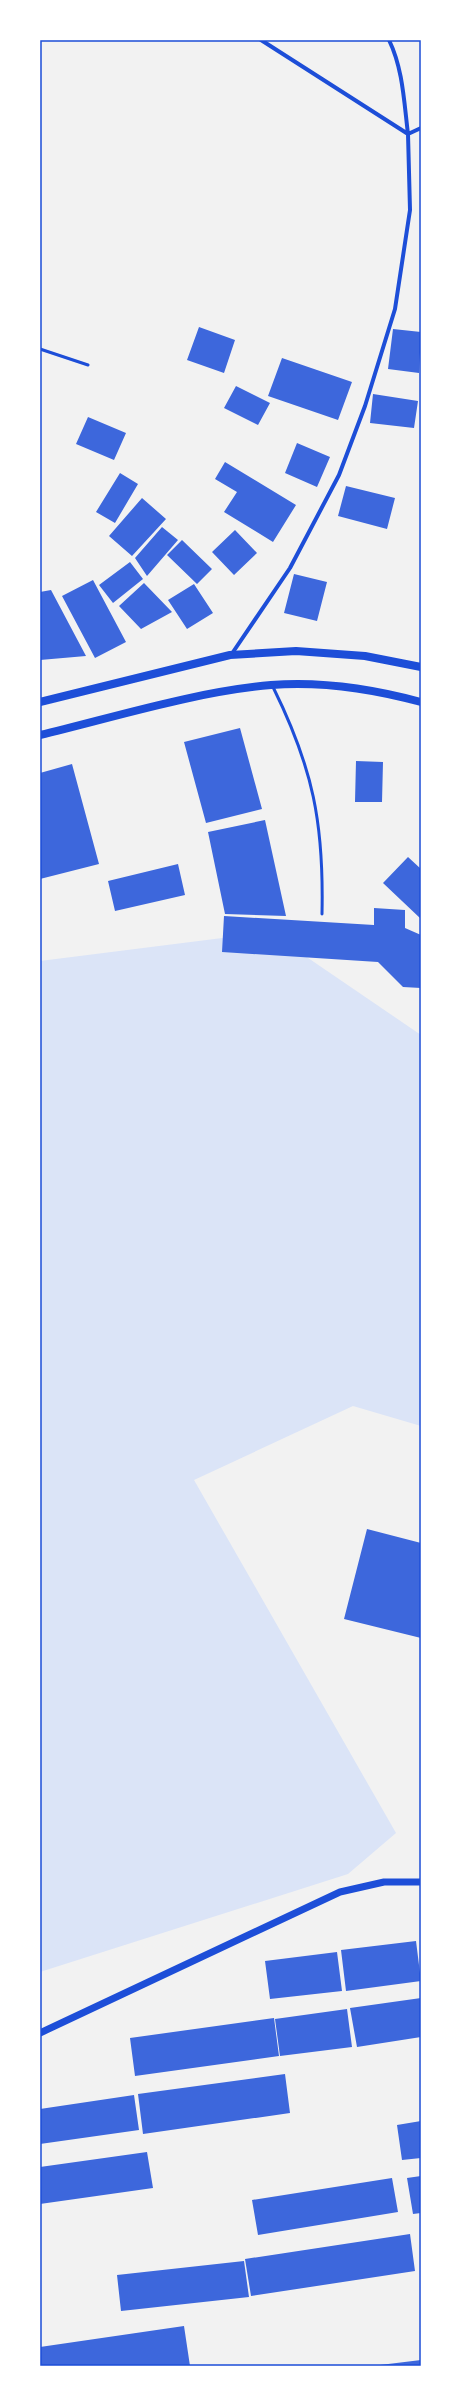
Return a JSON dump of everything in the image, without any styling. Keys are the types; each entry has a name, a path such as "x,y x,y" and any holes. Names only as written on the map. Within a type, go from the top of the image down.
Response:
{"main road":[{"path":"40,702 230,655 296,651 365,656 421,667"},
{"path":"40,735 218,693 272,685 337,687 387,693 421,702"}],"street":[{"path":"261,40 408,134"},
{"path":"230,655 290,568 339,475 365,406 395,309 410,210 408,134 402,80 395,52 390,40"},
{"path":"408,134 421,128"},
{"path":"40,2033 340,1892 384,1882 421,1882"}],"lane":[{"path":"40,349 88,365"},
{"path":"272,685 293,728 310,776 320,824 323,873 322,914"}],"shaded area":[{"path":"270,932 421,1035 421,1426 353,1406 194,1480 396,1833 348,1874 40,1972 40,961"}],"building":[{"path":"199,327 235,340 224,373 187,360"},
{"path":"393,329 421,332 419,373 388,369"},
{"path":"282,358 352,382 338,420 268,396"},
{"path":"236,386 270,403 258,425 224,408"},
{"path":"373,394 418,401 414,428 370,423"},
{"path":"88,417 126,433 114,460 76,444"},
{"path":"297,443 330,457 317,487 285,473"},
{"path":"225,462 296,505 273,542 224,512 237,492 215,479"},
{"path":"120,473 138,484 115,523 96,512"},
{"path":"346,486 395,498 387,529 338,516"},
{"path":"142,498 166,519 132,556 109,536"},
{"path":"162,527 178,540 147,576 135,558"},
{"path":"235,530 257,553 234,575 212,552"},
{"path":"182,540 212,569 197,584 167,555"},
{"path":"130,562 143,579 113,603 99,585"},
{"path":"294,574 327,582 317,621 284,613"},
{"path":"93,580 126,642 95,658 62,596"},
{"path":"144,583 172,612 141,629 119,606"},
{"path":"194,584 213,613 187,629 168,600"},
{"path":"51,590 86,656 40,660 40,592"},
{"path":"240,728 262,809 206,823 184,742"},
{"path":"356,761 383,762 382,802 355,802"},
{"path":"72,764 99,864 40,879 40,773"},
{"path":"265,820 286,916 225,914 208,832"},
{"path":"408,857 421,869 421,919 383,883"},
{"path":"178,864 185,895 115,911 108,881"},
{"path":"374,908 405,910 405,928 421,935 421,988 403,987 378,962 222,952 224,916 374,925"},
{"path":"367,1529 421,1543 421,1638 344,1619"},
{"path":"416,1941 421,1981 346,1991 341,1950"},
{"path":"337,1952 342,1991 270,1999 265,1961"},
{"path":"421,1998 421,2037 357,2047 350,2008"},
{"path":"347,2009 352,2047 280,2056 275,2019"},
{"path":"274,2018 279,2056 135,2076 130,2038"},
{"path":"285,2074 290,2113 143,2134 138,2094"},
{"path":"134,2095 139,2130 40,2144 40,2109"},
{"path":"421,2121 421,2158 402,2160 397,2125"},
{"path":"147,2152 153,2188 40,2204 40,2167"},
{"path":"421,2176 421,2213 413,2214 407,2178"},
{"path":"392,2178 398,2212 258,2235 252,2200"},
{"path":"410,2234 415,2271 251,2296 245,2259"},
{"path":"244,2261 249,2297 121,2311 117,2275"},
{"path":"184,2326 190,2366 40,2366 40,2347"},
{"path":"421,2360 421,2366 380,2366 380,2365"}]}
